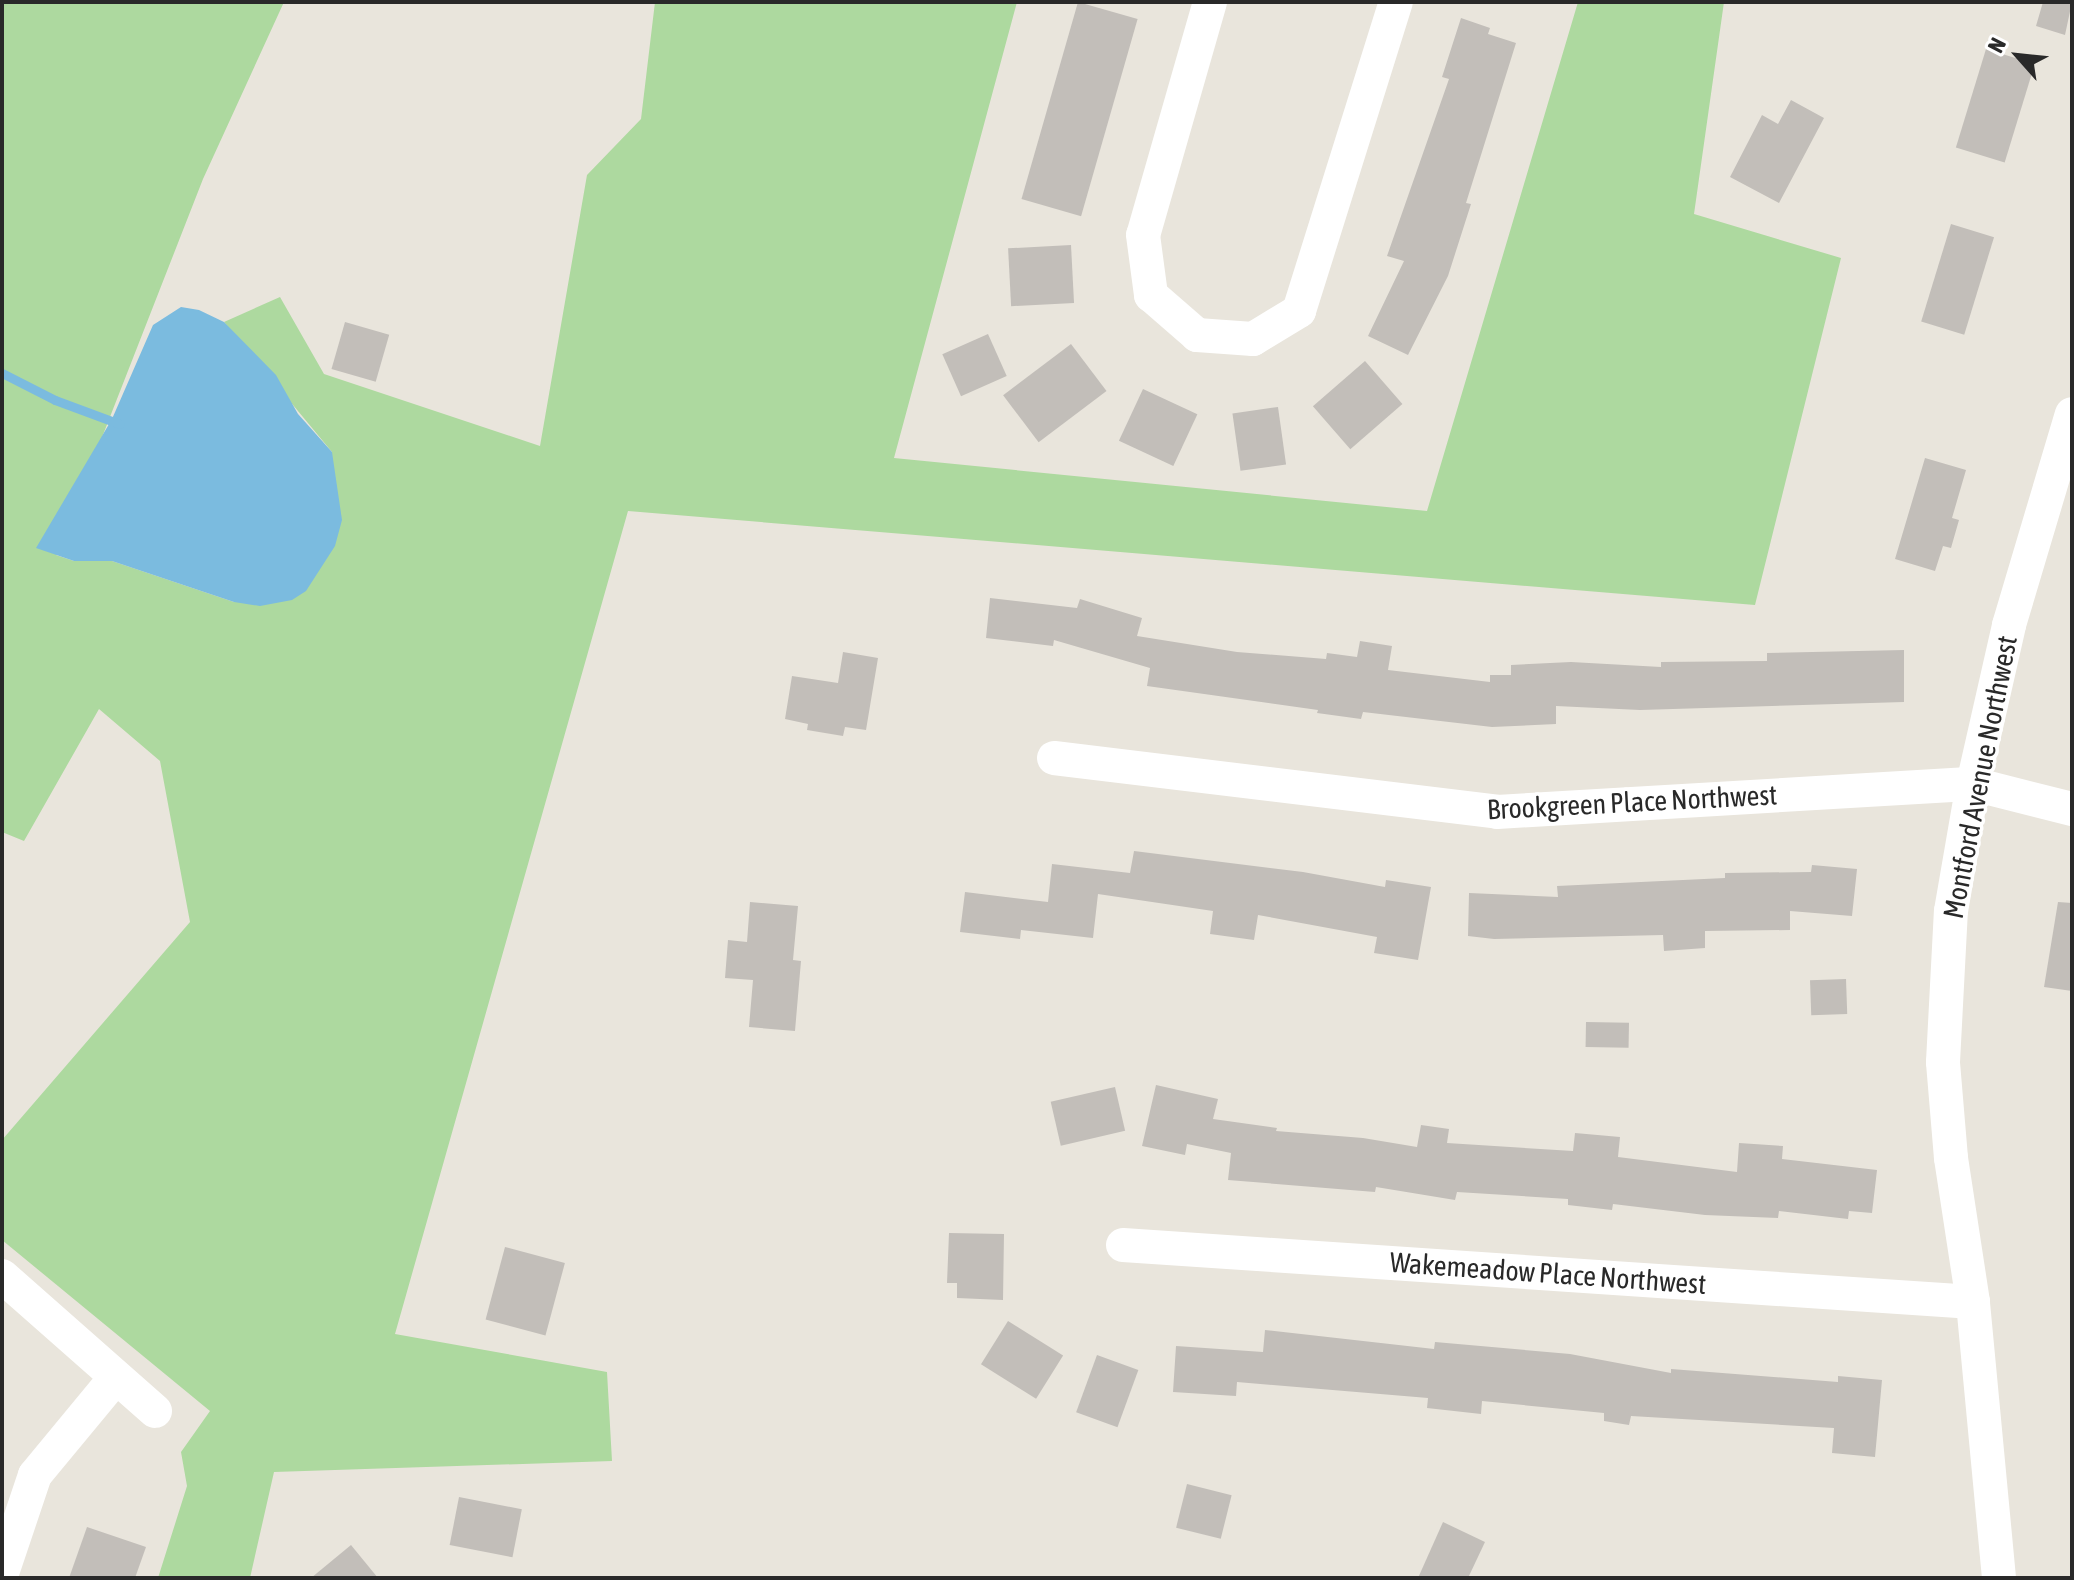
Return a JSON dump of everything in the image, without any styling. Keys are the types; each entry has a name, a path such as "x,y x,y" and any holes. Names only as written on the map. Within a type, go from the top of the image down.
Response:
{"street":[{"path":"1210,2 1143,235 1151,295 1197,335 1253,339 1299,311 1396,2"},
{"name":"Montford Avenue Northwest","path":"1999,1578 1973,1302 1951,1158 1943,1062 1951,911 1973,784 2009,625 2072,414"},
{"name":"Brookgreen Place Northwest","path":"1054,758 1497,812 1973,784 2072,809"},
{"name":"Wakemeadow Place Northwest","path":"1123,1245 1973,1302"},
{"path":"2,1276 155,1411"},
{"path":"2,1573 35,1475 116,1377"}],"green space":[{"path":"2,2 284,2 203,179 56,555 74,561 112,561 234,602 332,452 224,322 280,297 324,374 540,446 587,175 641,119 655,2 1017,2 894,458 1427,511 1578,2 1724,2 1694,214 1841,258 1755,605 628,511 395,1334 607,1372 612,1461 274,1472 250,1578 158,1578 187,1486 181,1452 210,1411 2,1240 2,1140 190,922 160,761 99,709 24,841 2,832"}],"water":[{"path":"181,307 199,310 224,322 276,375 298,414 332,452 342,520 335,546 306,591 292,600 260,606 234,602 112,561 74,561 36,548 112,419 153,325"}],"building":[{"path":"1078,2 1138,19 1081,216 1021,199"},
{"path":"2043,2 2072,2 2065,35 2036,26"},
{"path":"1461,18 1490,28 1488,34 1516,43 1466,203 1471,204 1448,276 1408,355 1368,336 1404,261 1387,256 1449,79 1442,77"},
{"path":"1986,49 2035,64 2005,162 1956,147"},
{"path":"1791,100 1824,118 1779,203 1730,177 1762,115 1778,124"},
{"path":"1951,224 1994,237 1964,335 1921,322"},
{"path":"1071,245 1074,303 1011,306 1008,248"},
{"path":"345,322 389,335 376,382 331,369"},
{"path":"988,334 1007,376 961,396 942,354"},
{"path":"1071,344 1107,391 1039,442 1003,395"},
{"path":"1365,361 1402,404 1350,449 1313,406"},
{"path":"1143,389 1197,414 1173,466 1119,441"},
{"path":"1278,407 1286,464 1241,471 1232,413"},
{"path":"1925,458 1966,470 1952,518 1959,520 1951,548 1943,546 1935,571 1895,559"},
{"path":"990,598 1077,608 1080,599 1142,618 1137,636 1237,652 1326,659 1327,653 1357,657 1360,641 1392,646 1388,670 1490,682 1490,675 1511,675 1511,665 1571,662 1661,667 1661,662 1767,661 1767,653 1904,650 1904,702 1640,710 1556,706 1556,724 1492,727 1363,712 1361,719 1147,686 1150,668 1054,640 1053,646 986,638"},
{"path":"843,652 878,658 866,730 845,727 843,736 807,730 808,724 785,719 792,676 838,683"},
{"path":"1134,851 1303,872 1385,887 1386,880 1431,887 1418,960 1374,953 1377,937 1258,915 1254,940 1210,934 1213,911 1098,894 1093,938 1021,930 1020,939 960,932 965,892 1048,902 1052,864 1130,873"},
{"path":"1812,865 1857,869 1852,916 1790,911 1790,930 1705,931 1705,948 1664,951 1663,935 1494,939 1468,936 1469,893 1558,897 1557,886 1725,878 1725,873 1811,872"},
{"path":"750,902 798,906 793,960 801,961 795,1031 749,1027 753,980 725,978 728,940 747,942"},
{"path":"2058,902 2072,903 2072,991 2044,987"},
{"path":"1846,979 1847,1014 1811,1015 1810,980"},
{"path":"1586,1022 1629,1023 1629,1048 1586,1047"},
{"path":"1156,1085 1218,1099 1213,1119 1277,1128 1276,1131 1363,1138 1417,1147 1421,1125 1449,1129 1447,1143 1573,1151 1575,1133 1620,1137 1618,1157 1737,1172 1739,1143 1783,1146 1782,1159 1877,1170 1872,1213 1849,1211 1848,1219 1779,1211 1778,1218 1705,1215 1613,1204 1612,1210 1568,1205 1568,1199 1457,1192 1455,1200 1376,1187 1375,1192 1228,1180 1231,1153 1187,1144 1185,1155 1142,1146"},
{"path":"1115,1087 1125,1131 1061,1146 1051,1102"},
{"path":"949,1233 1004,1234 1003,1300 957,1298 957,1283 947,1283"},
{"path":"505,1247 565,1263 545,1335 486,1319"},
{"path":"1008,1321 1063,1355 1036,1399 981,1364"},
{"path":"1265,1330 1434,1349 1435,1342 1570,1354 1671,1373 1671,1369 1838,1382 1838,1376 1882,1380 1875,1457 1832,1453 1834,1428 1631,1416 1629,1425 1604,1421 1604,1413 1482,1401 1481,1414 1427,1408 1428,1398 1237,1382 1236,1396 1173,1392 1176,1346 1263,1352"},
{"path":"1097,1355 1138,1370 1117,1427 1076,1412"},
{"path":"1187,1484 1232,1495 1221,1539 1176,1528"},
{"path":"459,1497 522,1509 512,1557 450,1545"},
{"path":"1443,1522 1485,1542 1468,1578 1418,1578"},
{"path":"87,1527 146,1547 135,1578 69,1578"},
{"path":"351,1545 378,1578 311,1578"}],"waterway":[{"path":"2,373 55,400 120,424"}]}
